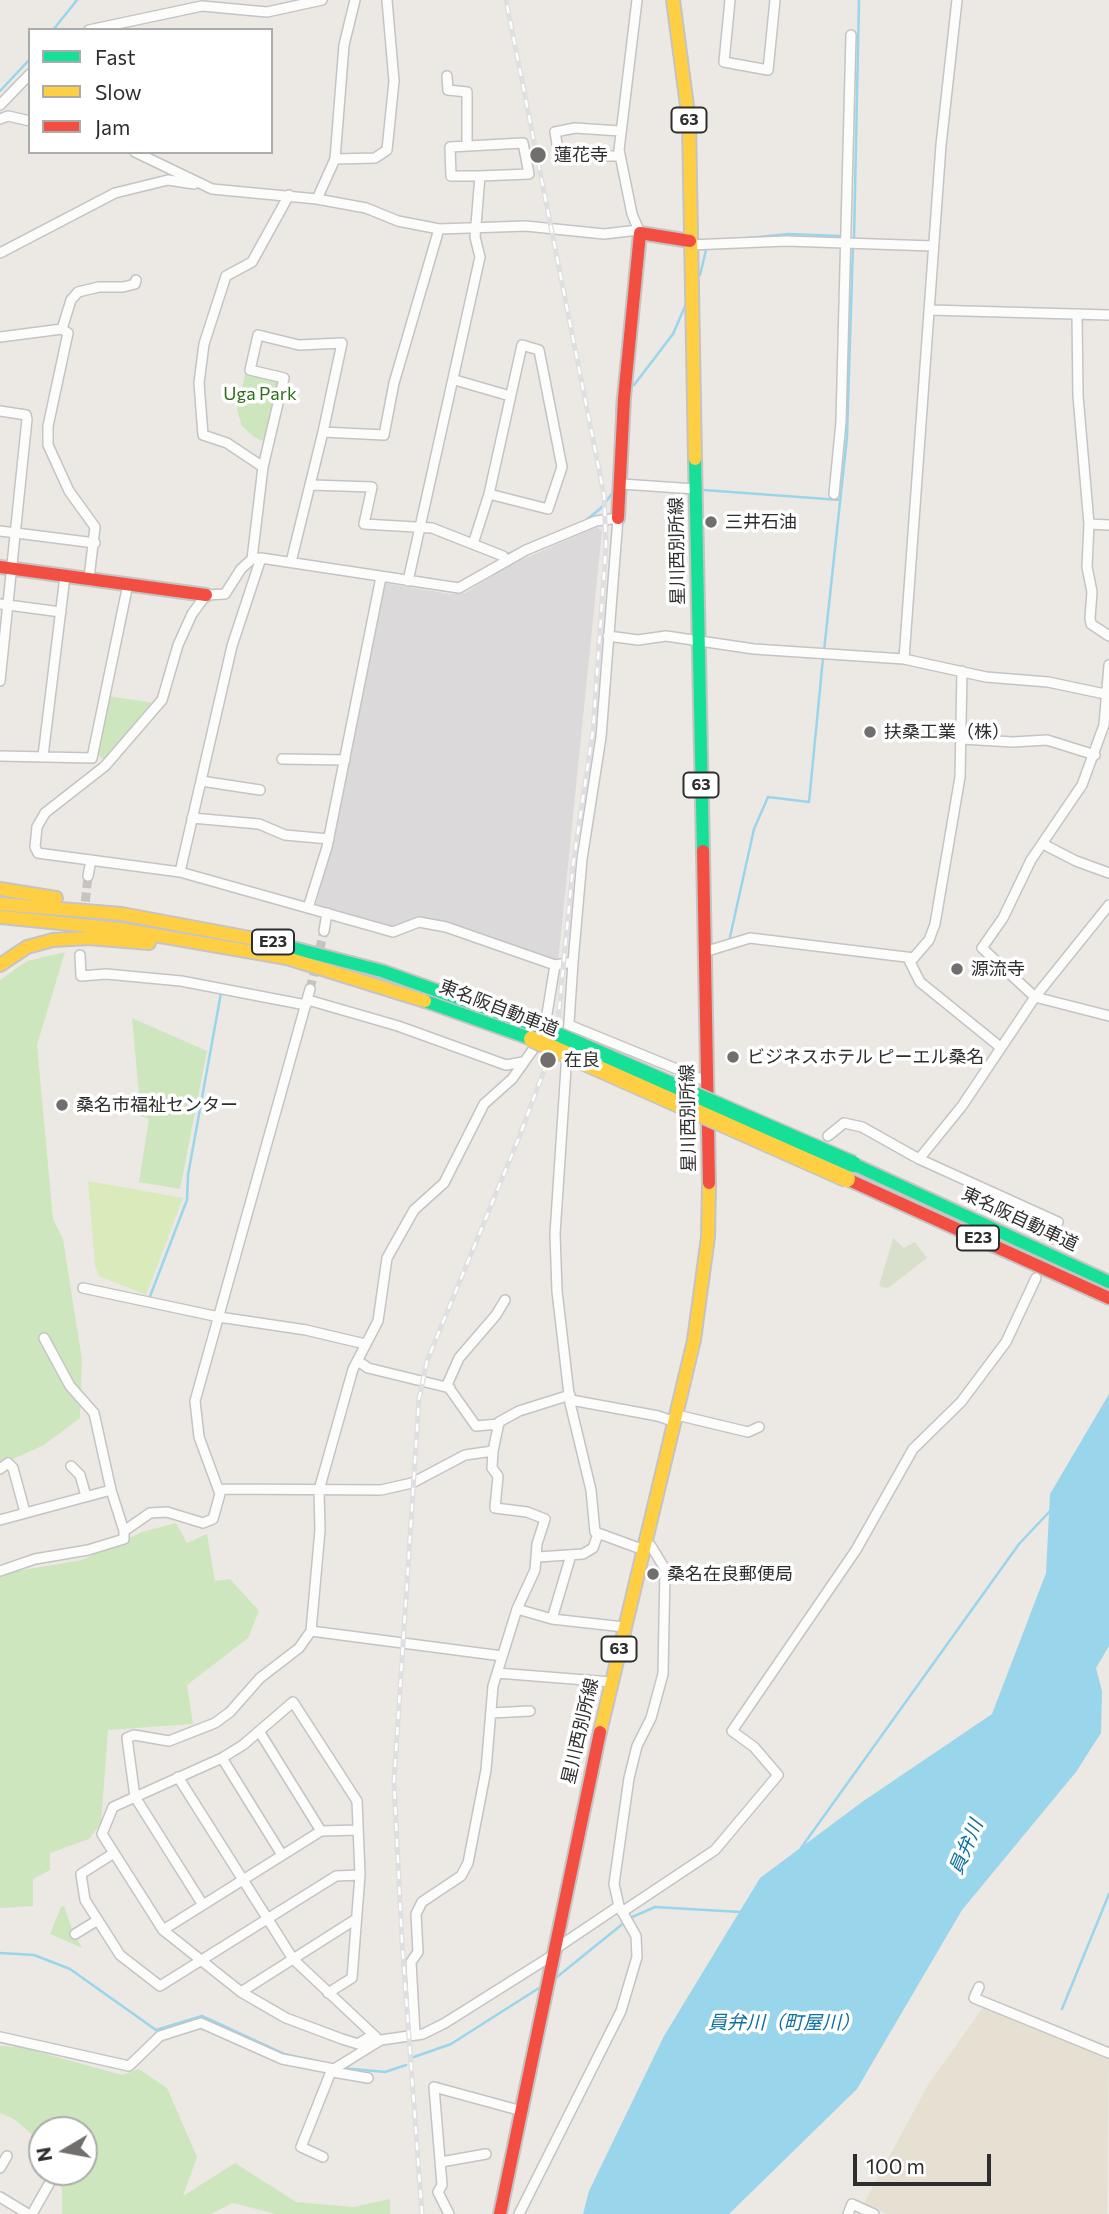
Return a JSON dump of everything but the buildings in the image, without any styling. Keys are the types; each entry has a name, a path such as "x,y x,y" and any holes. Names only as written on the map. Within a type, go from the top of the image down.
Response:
{"main road":[{"name":"星川西別所線","path":"500,2214 611,1682 676,1419 702,1295 708,1237 689,121 673,0"},
{"path":"618,518 622,484 624,398 639,231 690,243"},
{"path":"5,567 206,596"},
{"path":"0,889 174,917 235,940"},
{"name":"東名阪自動車道","path":"0,904 122,914 235,940 534,1033 1109,1282"},
{"name":"東名阪自動車道","path":"0,917 235,940"},
{"path":"0,965 27,947 68,938 235,940"},
{"name":"東名阪自動車道","path":"850,1171 1109,1298"}],"street":[{"path":"98,28 202,6 267,12 322,0"},
{"path":"317,199 335,159 343,55 355,0"},
{"path":"335,159 375,158 387,150 394,81 387,0"},
{"path":"139,154 212,189 317,199 366,208 398,221 439,229 526,226 604,234 639,231 620,156 620,131 637,0"},
{"path":"730,0 724,62 768,69 775,0"},
{"path":"904,659 942,133 957,0"},
{"path":"834,494 841,422 851,35"},
{"path":"1,103 28,76"},
{"path":"447,76 448,90 467,92 467,146"},
{"path":"0,119 8,116 28,121"},
{"path":"620,131 575,128 555,132 559,156 620,156"},
{"path":"523,143 529,174 480,176 450,176 450,147 523,143"},
{"path":"408,581 455,380 480,257 476,226 480,176"},
{"path":"0,253 115,193 168,180 200,184"},
{"path":"263,467 227,443 203,435 200,383 204,344 226,276 252,262 289,195"},
{"path":"323,432 384,435 394,383 439,229"},
{"path":"690,243 786,241 933,246"},
{"path":"62,329 71,300 78,292 99,287 123,287 135,284 136,280"},
{"path":"930,310 1109,315"},
{"path":"1077,314 1078,396 1088,524 1087,567 1092,592 1090,618 1091,624 1109,636"},
{"path":"0,337 62,329 68,333 48,426 48,445 69,491 94,527 95,543 89,578"},
{"path":"180,872 232,646 256,558 263,467 284,378 250,370 258,335 299,345 342,343 312,485 291,562"},
{"path":"473,544 489,494 522,345 539,350 562,467 548,509 489,494"},
{"path":"455,380 510,396"},
{"path":"0,411 26,415 27,419 16,533 5,567 0,681"},
{"path":"622,484 695,489"},
{"path":"312,485 372,487 364,524 432,528 503,556 507,561"},
{"path":"538,1557 583,1554 593,1548 598,1534 571,1398 557,1291 555,1234 582,859 601,737 618,518 596,521 507,561 460,588 256,558 240,569 225,594 206,596 192,614 178,645 162,700 104,766 45,813 35,841 38,853 180,872 393,932 419,922 446,927 555,965 573,962"},
{"path":"1088,524 1109,525"},
{"path":"0,531 95,543"},
{"path":"43,756 65,576"},
{"path":"308,908 329,839 381,577"},
{"path":"92,758 128,584"},
{"path":"4,604 61,612"},
{"path":"608,636 638,640 666,636 754,649 904,659 1105,694"},
{"path":"1109,665 1104,724 1082,785 1031,860 1003,918 982,948 1035,997 1109,1016"},
{"path":"962,671 960,777 935,924 929,940 910,962 920,982 999,1046"},
{"path":"962,738 1013,742 1047,740 1095,755"},
{"path":"0,756 92,758 104,766"},
{"path":"282,759 345,760"},
{"path":"201,781 260,790"},
{"path":"192,818 258,824 285,835 329,839"},
{"path":"1043,844 1109,873"},
{"path":"88,876 91,860"},
{"path":"919,1158 962,1106 999,1046 1035,997 1109,905"},
{"path":"324,931 327,913"},
{"path":"704,952 750,938 914,958"},
{"path":"79,955 76,977 106,974 181,981 307,1003 398,1026 506,1065 524,1061"},
{"path":"203,1905 135,1797 126,1741 129,1736 169,1741 215,1723 230,1712 260,1678 294,1653 311,1631 320,1530 319,1490 358,1361 378,1321 387,1258 404,1223 414,1210 444,1183 459,1159 478,1114 512,1079 524,1061 546,1020 555,965"},
{"path":"124,1531 150,1513 167,1512 208,1522 216,1513 219,1489 199,1437 195,1401 310,989"},
{"path":"569,1025 706,1081"},
{"path":"828,1136 844,1124 862,1127 919,1158 1058,1222 1051,1239"},
{"path":"328,1993 352,1978 360,1875 357,1801 293,1702 222,1758 113,1807 102,1834 163,1930 241,1992 286,2018 358,2044 376,2038 423,2034 444,2023 554,1952 624,1915 715,1850 778,1775 754,1747 732,1731 856,1550 913,1450 961,1402 1006,1342 1036,1278"},
{"path":"83,1288 219,1317 306,1330 365,1344"},
{"path":"505,1300 496,1315 459,1358 447,1385 476,1426 499,1424 525,1408 571,1398 748,1432 759,1427"},
{"path":"0,1571 35,1559 124,1539 94,1413 70,1386 44,1338"},
{"path":"358,1361 368,1368 450,1388"},
{"path":"415,2034 411,1962 418,1952 416,1914 422,1902 461,1876 468,1863 486,1770 497,1673 517,1608 538,1557 537,1544 545,1519 527,1512 495,1508 498,1476 492,1468 499,1424"},
{"path":"219,1489 362,1492 400,1487 465,1455 493,1451"},
{"path":"0,1469 8,1463 13,1468 25,1512"},
{"path":"71,1466 80,1475 86,1496"},
{"path":"0,1520 111,1490"},
{"path":"519,2214 621,2011 637,1957 636,1936 624,1915 614,1884 624,1802 637,1746 651,1718 663,1674 665,1569 651,1546 598,1534"},
{"path":"552,1619 571,1555"},
{"path":"517,1608 552,1619 624,1627"},
{"path":"311,1631 502,1656"},
{"path":"497,1673 611,1682"},
{"path":"491,1713 530,1711"},
{"path":"258,1731 321,1831"},
{"path":"222,1758 282,1855"},
{"path":"178,1777 293,1959 376,2038"},
{"path":"163,1930 321,1831 358,1830"},
{"path":"114,1853 81,1874 85,1900 120,1955 160,1986 336,1876 360,1875"},
{"path":"241,1992 356,1919"},
{"path":"75,1934 97,1920"},
{"path":"979,1987 974,1998 1109,2053"},
{"path":"0,2037 129,2066 160,2036 201,2023 282,2059 335,2068 368,2078"},
{"path":"323,2157 301,2147 308,2123 335,2068 376,2038"},
{"path":"449,2214 438,2192 442,2185 434,2087 522,2111"},
{"path":"441,2162 486,2154"},
{"path":"0,2168 7,2156"},
{"path":"0,2197 30,2214 48,2186"},
{"path":"848,2214 852,2204 874,2214"}],"shaded area":[{"path":"597,527 602,531 558,963 417,919 393,927 316,904 332,847 383,583 450,594 465,593 512,564"},
{"path":"983,2007 1109,2058 1107,2214 887,2214 864,2203 928,2085"}],"green space":[{"name":"Uga Park","path":"246,370 283,379 267,443 254,437 242,426 237,410"},
{"path":"108,696 154,703 105,761 97,754"},
{"path":"65,952 37,1045 53,1219 63,1239 82,1360 80,1418 44,1445 0,1465 0,980 27,961"},
{"path":"132,1018 207,1051 180,1189 139,1182 149,1119 141,1116"},
{"path":"88,1181 183,1198 146,1295 99,1276 95,1266"},
{"path":"893,1238 904,1248 915,1242 927,1258 888,1288 879,1286"},
{"path":"176,1523 187,1543 207,1534 215,1581 230,1579 259,1611 248,1638 187,1685 193,1724 108,1730 101,1823 89,1839 50,1853 50,1870 33,1879 33,1906 0,1908 0,1574 82,1560 142,1532"},
{"path":"64,1906 82,1948 50,1934 61,1907"},
{"path":"0,2046 20,2047 122,2075 139,2069 167,2088 197,2157 183,2196 235,2163 296,2202 353,2207 390,2199 390,2214 276,2214 233,2203 210,2214 62,2214 61,2186 98,2186 98,2116 28,2116 28,2131 14,2119 0,2113"}],"water":[{"name":"員弁川（町屋川）","path":"1109,1394 1109,1646 1096,1668 1102,1691 1101,1733 1076,1772 962,1910 857,2089 729,2214 583,2214 589,2191 664,2036 760,1878 862,1802 992,1714 1046,1573 1050,1494"}],"waterway":[{"path":"55,28 77,0"},
{"path":"854,240 859,0"},
{"path":"0,91 28,61"},
{"path":"748,238 788,234 840,236"},
{"path":"824,651 847,437 853,246"},
{"path":"700,275 706,250"},
{"path":"634,385 673,334 686,304"},
{"path":"615,460 617,397"},
{"path":"704,490 840,500"},
{"path":"585,521 601,508 614,491"},
{"path":"508,554 518,550"},
{"path":"730,937 754,829 768,797 809,802 823,658"},
{"path":"149,1299 187,1200 188,1175 221,993"},
{"path":"801,1848 1019,1544 1051,1510"},
{"path":"1062,2009 1109,1894"},
{"path":"630,1918 655,1907 740,1912"},
{"path":"557,1977 625,1922"},
{"path":"0,1953 34,1955 70,1969 156,2030 202,2016 284,2054 316,2061"},
{"path":"414,2057 451,2044 539,1988"},
{"path":"342,2068 385,2072 406,2065"}],"tunnel":[{"path":"84,915 88,876"},
{"path":"310,989 324,931"}],"railway":[{"path":"422,2214 402,1942 394,1782 419,1399 427,1361 518,1140 548,1060 558,1021 573,865 593,730 606,545 604,495 506,0"}],"traffic: fast":[{"path":"695,459 703,851"},
{"path":"266,941 382,971 536,1026"},
{"path":"425,1001 532,1039"},
{"path":"536,1026 853,1164"},
{"path":"853,1164 1109,1282"}],"traffic: slow":[{"path":"673,0 689,121 695,459"},
{"path":"0,889 56,898"},
{"path":"0,904 122,914 266,941"},
{"path":"0,917 120,929 287,958 425,1001"},
{"path":"0,965 27,947 53,940 89,938 149,943"},
{"path":"532,1039 847,1179"},
{"path":"600,1732 694,1340 708,1237 709,1183"}],"traffic: jam":[{"path":"618,518 624,398 640,233 690,241"},
{"path":"0,567 206,595"},
{"path":"703,851 709,1183"},
{"path":"847,1179 1109,1298"},
{"path":"500,2214 600,1732"}],"place":[{"name":"蓮花寺","path":"538,155"},
{"name":"三井石油","path":"711,522"},
{"name":"扶桑工業（株）","path":"870,732"},
{"name":"源流寺","path":"957,969"},
{"name":"ビジネスホテル ピーエル桑名","path":"733,1057"},
{"name":"在良","path":"548,1060"},
{"name":"桑名市福祉センター","path":"62,1105"},
{"name":"桑名在良郵便局","path":"653,1574"}],"water label":[{"name":"員弁川","path":"966,1847"}]}
